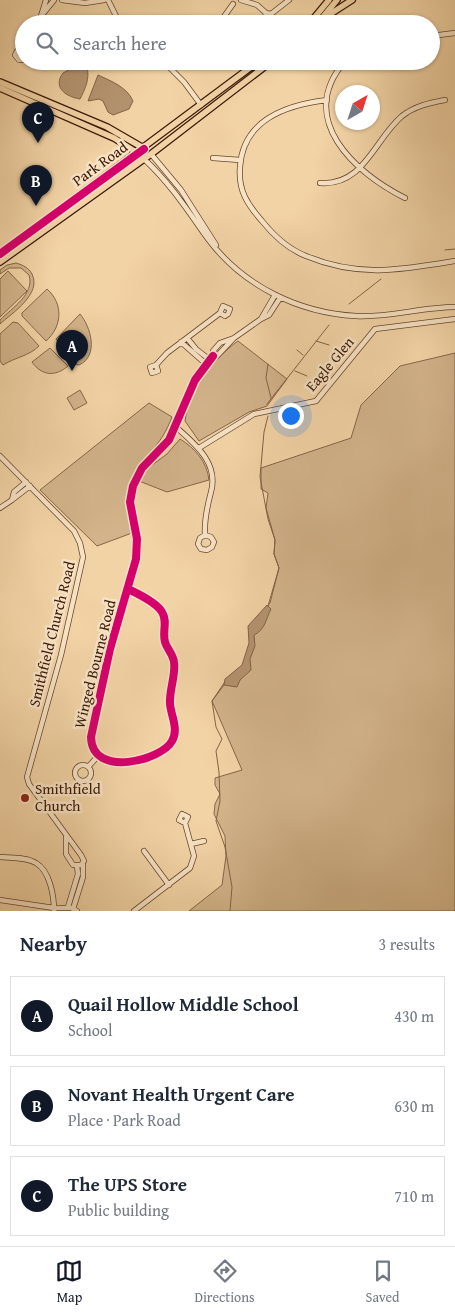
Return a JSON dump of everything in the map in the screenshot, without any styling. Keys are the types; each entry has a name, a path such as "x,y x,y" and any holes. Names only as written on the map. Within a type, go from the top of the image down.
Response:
{"main road":[{"path":"316,15 329,0"},
{"path":"325,15 337,0"},
{"path":"330,15 352,0"},
{"name":"Park Road","path":"1,258 247,70"},
{"name":"Park Road","path":"1,258 151,154 260,70"},
{"path":"0,82 107,127 151,154"},
{"path":"0,88 114,138 144,159"}],"street":[{"path":"41,15 46,0"},
{"path":"42,15 54,0"},
{"path":"62,0 85,3 104,0"},
{"path":"108,0 116,15"},
{"path":"241,0 257,5 267,15"},
{"path":"269,15 289,0"},
{"path":"225,15 233,4"},
{"path":"440,35 455,33"},
{"path":"172,70 184,82 201,106"},
{"path":"339,70 332,80 327,100 328,121 334,136 359,168 378,184 405,198"},
{"path":"327,100 308,103 262,122 247,138 240,160 241,188 250,208 279,239 303,255 344,268 377,272 455,261"},
{"path":"320,183 341,181 359,168 402,117 417,107 445,100"},
{"path":"151,154 181,190 218,249"},
{"path":"213,158 240,160"},
{"path":"144,159 178,196 210,241 243,274 277,296 318,311 357,316 455,307"},
{"name":"Winged Bourne Road","path":"128,589 155,605 165,618 164,641 174,662 170,702 175,734 166,749 145,757 113,763 98,756 93,749 91,737 108,657 134,568 137,548 130,502 133,486 142,468 164,447 176,427 188,394 211,358 213,351 220,343 234,338 261,319 277,296"},
{"path":"156,365 181,342 220,312"},
{"name":"Eagle Glen","path":"198,448 254,414 316,402 374,328 455,319"},
{"path":"186,338 196,349 211,358"},
{"path":"181,342 206,364"},
{"path":"176,427 198,448 210,464 213,477 205,518 205,535"},
{"name":"Smithfield Church Road","path":"0,456 74,531 83,552 82,569 70,620 27,777 29,784 81,855 83,864"},
{"path":"0,508 12,500 14,492 28,484"},
{"path":"88,767 98,756"},
{"path":"134,911 186,872 192,864 191,844 185,823"},
{"name":"Smithfield Church Road","path":"66,836 66,854 71,862 77,866"},
{"path":"191,844 204,841"},
{"path":"144,851 169,885"},
{"path":"0,857 32,861 39,865 50,884 54,910"},
{"path":"83,864 83,877 73,909 78,874 77,866 83,864"},
{"path":"0,900 54,910 73,909"}],"shaded area":[{"path":"69,70 87,70 85,88 80,99 62,91 59,83 63,73"},
{"path":"98,75 127,92 133,101 129,109 113,115 108,112 103,101 99,99 88,101"},
{"path":"16,263 26,267 31,272 34,281 33,289 18,309 0,324 0,320 21,300 29,288 29,275 21,268 9,268 0,274 0,270 7,265"},
{"path":"8,271 27,291 0,317 0,279"},
{"path":"47,289 56,301 59,315 55,329 46,341 22,316 22,313"},
{"path":"80,314 90,333 91,348 85,361 79,365 73,364 56,339"},
{"path":"13,322 18,323 39,346 31,352 3,365 0,361 0,334"},
{"path":"238,341 287,379 267,406 249,412 199,441 185,421 191,397 211,366"},
{"path":"50,348 68,366 63,370 54,373 44,372 32,362"},
{"path":"455,353 455,911 189,911 222,885 226,856 225,836 214,814 215,804 220,794 215,785 215,778 242,770 212,701 226,680 243,670 251,640 249,628 270,603 279,568 274,554 275,540 266,508 268,493 261,489 261,468 351,438 361,405 400,366"},
{"path":"80,390 87,403 74,410 67,398"},
{"path":"149,403 172,417 164,434 131,480 127,511 132,533 97,546 40,490"},
{"path":"180,439 191,447 203,461 209,480 167,492 139,481 148,468 167,454"},
{"path":"267,605 271,609 263,627 254,635 255,646 250,659 251,670 240,680 237,687 224,685 225,679 242,665 249,643 248,626"}],"waterway":[{"path":"445,250 455,249"},
{"path":"349,304 381,279"},
{"path":"267,404 329,325"},
{"path":"316,341 329,345"},
{"path":"297,350 303,355"},
{"path":"268,364 266,378 271,398"},
{"path":"295,371 307,376"},
{"path":"268,416 264,432 260,477 268,519 275,540 274,554 279,568 268,606"},
{"path":"224,685 212,701 216,727 222,739 216,751 220,801 216,821 225,847 232,887 230,911"}],"cycle path":[{"path":"0,254 144,149"},
{"path":"128,589 151,602 159,608 164,616 165,642 174,662 170,704 175,732 172,741 166,748 155,754 128,762 114,762 103,758 94,750 91,737 110,649 136,559 137,539 130,502 133,486 142,468 169,440 195,380 213,356"}],"place":[{"name":"The UPS Store","path":"38,143"},
{"name":"Novant Health Urgent Care","path":"36,206"},
{"name":"Quail Hollow Middle School","path":"72,371"},
{"name":"Smithfield Church","path":"25,798"}]}
